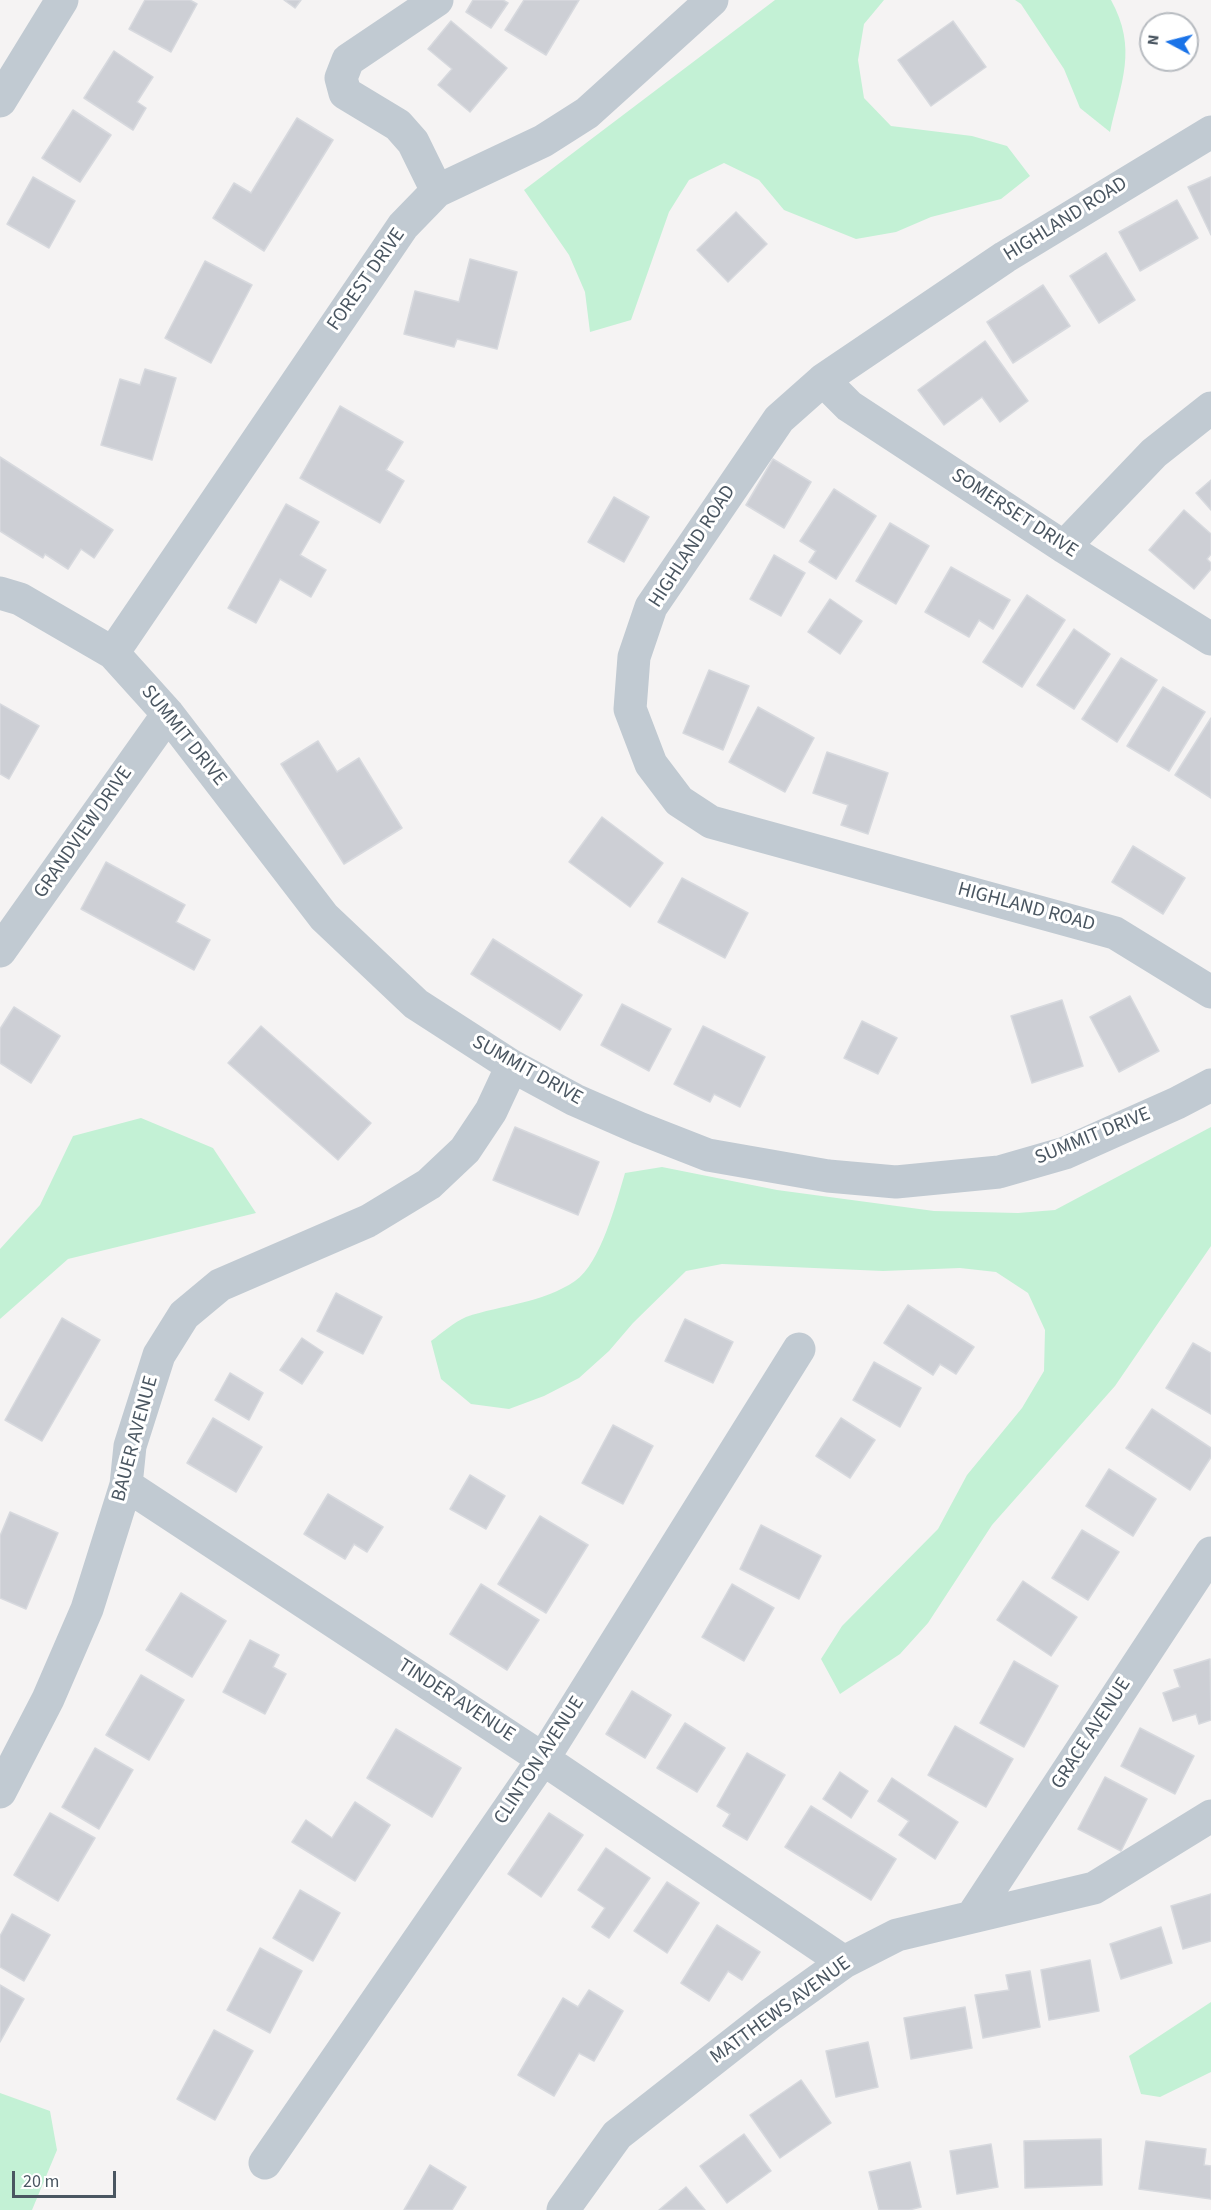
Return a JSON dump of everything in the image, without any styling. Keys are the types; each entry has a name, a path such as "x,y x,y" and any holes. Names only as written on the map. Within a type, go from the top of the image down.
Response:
{"street":[{"path":"0,101 62,0"},
{"path":"437,0 348,60 341,78 345,93 398,125 413,142 437,191"},
{"name":"FOREST DRIVE","path":"113,653 403,226 437,191 543,141 587,113 712,0"},
{"name":"HIGHLAND ROAD","path":"1211,132 1005,257 823,380 779,419 651,607 634,657 630,709 651,764 679,801 711,822 1115,933 1211,992"},
{"name":"SOMERSET DRIVE","path":"823,380 849,406 1064,548 1211,639"},
{"path":"1064,548 1154,453 1211,408"},
{"name":"SUMMIT DRIVE","path":"0,593 20,599 113,653 168,714 324,917 416,1004 512,1066 575,1100 708,1155 828,1176 896,1182 999,1172 1065,1153 1177,1103 1211,1085"},
{"name":"GRANDVIEW DRIVE","path":"0,951 168,714"},
{"name":"BAUER AVENUE","path":"0,1792 48,1699 87,1609 126,1485 130,1446 159,1355 184,1315 220,1285 368,1221 429,1184 465,1150 491,1112 512,1066"},
{"name":"CLINTON AVENUE","path":"265,2163 543,1759 799,1349"},
{"name":"TINDER AVENUE","path":"126,1485 543,1759 844,1962"},
{"name":"GRACE AVENUE","path":"973,1915 1211,1553"},
{"name":"MATTHEWS AVENUE","path":"563,2210 618,2134 770,2015 844,1962 897,1935 973,1915 1094,1888 1211,1816"}],"green space":[{"path":"775,0 884,0 864,24 858,60 864,98 891,126 972,136 1007,146 1030,176 1001,199 931,217 896,232 856,239 784,210 759,180 724,163 689,180 669,212 631,320 590,332 585,292 569,255 524,190"},
{"path":"1015,0 1111,0 1124,34 1125,66 1110,132 1080,108 1064,69 1021,4"},
{"path":"141,1118 213,1148 256,1213 68,1259 0,1319 0,1249 40,1205 73,1136"},
{"path":"1211,1127 1211,1246 1115,1386 992,1525 928,1623 900,1654 840,1694 821,1659 842,1626 938,1529 967,1475 1022,1408 1044,1371 1045,1330 1028,1293 996,1272 960,1268 883,1271 722,1264 686,1271 633,1323 609,1351 579,1378 544,1396 509,1409 471,1404 441,1379 431,1341 448,1328 466,1317 549,1294 575,1281 584,1272 600,1247 625,1173 662,1167 777,1190 934,1211 1018,1213 1055,1210"},
{"path":"1211,2002 1211,2072 1160,2097 1141,2094 1129,2056"},
{"path":"0,2093 50,2111 57,2150 32,2210 0,2210"}],"building":[{"path":"145,0 190,0 197,4 171,52 129,29"},
{"path":"284,0 301,0 295,8"},
{"path":"473,0 503,0 508,3 491,28 466,12"},
{"path":"524,0 579,0 546,55 505,30"},
{"path":"451,21 507,68 470,112 438,85 452,69 428,49"},
{"path":"953,21 986,67 931,106 898,60"},
{"path":"114,51 153,77 137,102 146,108 133,130 84,98"},
{"path":"73,110 111,135 80,182 42,158"},
{"path":"297,118 333,140 264,251 213,218 234,183 251,193"},
{"path":"33,177 75,201 49,248 7,224"},
{"path":"1211,177 1211,235 1188,187"},
{"path":"1177,200 1198,238 1140,271 1119,232"},
{"path":"736,212 767,244 728,282 697,250"},
{"path":"1106,253 1135,300 1099,323 1070,276"},
{"path":"470,259 517,272 497,349 457,339 454,347 404,334 415,291 459,302"},
{"path":"205,261 252,285 211,363 165,338"},
{"path":"1043,285 1070,326 1013,363 987,322"},
{"path":"985,341 1028,401 1000,422 982,397 944,425 918,390"},
{"path":"145,369 176,378 152,460 101,445 120,379 140,385"},
{"path":"340,406 403,442 386,470 404,481 380,523 300,478"},
{"path":"0,457 113,530 94,558 81,549 68,569 45,554 43,558 0,531"},
{"path":"773,459 811,482 784,528 746,505"},
{"path":"1211,480 1211,510 1196,493"},
{"path":"834,489 876,516 836,579 809,562 816,551 800,541"},
{"path":"614,497 649,517 624,562 588,542"},
{"path":"286,504 319,522 300,555 326,570 311,597 280,579 256,623 228,608"},
{"path":"1184,510 1211,534 1211,554 1207,559 1211,563 1211,569 1194,589 1149,550"},
{"path":"890,523 929,546 896,604 856,581"},
{"path":"774,555 805,573 781,616 750,599"},
{"path":"951,567 1010,600 993,629 979,620 969,637 925,612"},
{"path":"1027,595 1065,620 1022,687 983,662"},
{"path":"830,599 862,621 840,654 808,632"},
{"path":"1074,629 1110,654 1074,709 1037,685"},
{"path":"1121,658 1157,680 1117,742 1082,719"},
{"path":"709,670 749,686 723,750 683,733"},
{"path":"1163,687 1205,712 1169,771 1127,746"},
{"path":"0,704 39,726 9,779 0,774"},
{"path":"758,707 814,738 785,792 729,762"},
{"path":"1211,718 1211,798 1175,775"},
{"path":"318,741 337,772 359,758 402,828 344,864 281,764"},
{"path":"827,752 888,773 868,834 841,825 848,805 813,793"},
{"path":"602,817 663,863 630,907 569,862"},
{"path":"1133,846 1185,878 1163,914 1112,882"},
{"path":"106,862 185,905 176,922 210,940 194,970 81,909"},
{"path":"682,878 748,913 725,958 658,922"},
{"path":"493,939 582,995 560,1030 471,974"},
{"path":"1130,996 1159,1051 1119,1072 1090,1017"},
{"path":"1062,1000 1083,1066 1032,1083 1011,1016"},
{"path":"622,1004 671,1029 649,1071 601,1045"},
{"path":"14,1007 60,1036 31,1083 0,1063 0,1029"},
{"path":"862,1021 897,1038 878,1074 844,1058"},
{"path":"261,1026 371,1123 338,1160 228,1063"},
{"path":"703,1026 765,1057 740,1107 714,1094 710,1102 674,1084"},
{"path":"515,1127 599,1162 578,1215 493,1180"},
{"path":"336,1293 382,1317 363,1354 317,1331"},
{"path":"908,1305 974,1347 956,1374 940,1364 933,1375 884,1343"},
{"path":"62,1318 100,1340 42,1441 5,1420"},
{"path":"685,1319 733,1342 713,1383 665,1361"},
{"path":"302,1338 323,1352 302,1384 280,1370"},
{"path":"1193,1343 1211,1353 1211,1414 1166,1388"},
{"path":"874,1362 921,1388 900,1427 853,1400"},
{"path":"230,1373 263,1393 249,1420 215,1400"},
{"path":"1152,1409 1211,1448 1211,1457 1190,1490 1126,1448"},
{"path":"213,1418 262,1447 236,1492 187,1463"},
{"path":"841,1418 875,1440 850,1478 816,1456"},
{"path":"613,1425 653,1446 623,1504 582,1483"},
{"path":"1109,1469 1156,1499 1133,1536 1086,1506"},
{"path":"470,1475 505,1496 486,1529 450,1509"},
{"path":"328,1494 383,1527 367,1552 354,1544 345,1559 304,1534"},
{"path":"10,1512 58,1533 26,1609 0,1598 0,1536"},
{"path":"540,1516 588,1545 546,1613 498,1584"},
{"path":"761,1525 821,1556 799,1599 740,1569"},
{"path":"1082,1530 1119,1552 1088,1600 1052,1578"},
{"path":"1023,1581 1077,1617 1051,1656 997,1620"},
{"path":"481,1584 539,1620 507,1670 450,1634"},
{"path":"732,1584 774,1608 744,1661 702,1637"},
{"path":"181,1593 226,1621 192,1677 146,1650"},
{"path":"250,1640 279,1655 273,1667 286,1674 265,1714 223,1692"},
{"path":"1210,1659 1211,1720 1199,1724 1196,1714 1173,1721 1163,1693 1180,1687 1174,1670"},
{"path":"1014,1661 1058,1686 1024,1747 980,1723"},
{"path":"141,1675 184,1700 149,1760 106,1735"},
{"path":"632,1691 671,1715 645,1758 606,1734"},
{"path":"685,1723 725,1748 697,1792 657,1768"},
{"path":"955,1726 1013,1759 986,1807 928,1775"},
{"path":"1140,1728 1194,1756 1175,1794 1121,1766"},
{"path":"396,1729 461,1768 432,1817 367,1778"},
{"path":"95,1748 133,1770 99,1829 62,1807"},
{"path":"747,1753 785,1775 747,1840 723,1826 730,1814 717,1806"},
{"path":"840,1772 868,1791 851,1818 823,1799"},
{"path":"1105,1777 1147,1799 1121,1851 1078,1829"},
{"path":"892,1778 958,1822 935,1859 899,1835 909,1821 878,1801"},
{"path":"355,1802 390,1825 355,1881 292,1842 306,1820 332,1838"},
{"path":"811,1806 896,1859 871,1900 785,1847"},
{"path":"50,1813 95,1838 58,1901 14,1875"},
{"path":"549,1813 583,1835 541,1897 508,1874"},
{"path":"606,1848 650,1878 609,1938 592,1927 605,1908 578,1890"},
{"path":"667,1882 699,1903 667,1953 634,1931"},
{"path":"300,1890 340,1913 313,1961 273,1938"},
{"path":"1211,1894 1211,1941 1183,1949 1171,1906"},
{"path":"12,1914 50,1935 24,1981 0,1967 0,1936"},
{"path":"717,1925 760,1952 742,1980 728,1971 709,2001 681,1983"},
{"path":"1161,1927 1172,1963 1121,1979 1110,1944"},
{"path":"260,1948 302,1971 270,2033 227,2010"},
{"path":"1090,1960 1099,2011 1049,2020 1041,1970"},
{"path":"1030,1971 1040,2027 983,2038 975,1995 1009,1990 1006,1975"},
{"path":"0,1985 24,1999 0,2042"},
{"path":"589,1990 623,2011 594,2061 579,2053 554,2096 518,2075 563,1998 578,2007"},
{"path":"965,2007 972,2048 911,2059 904,2018"},
{"path":"214,2030 253,2051 215,2120 177,2099"},
{"path":"868,2042 878,2087 836,2097 826,2051"},
{"path":"801,2080 831,2123 780,2158 750,2115"},
{"path":"744,2134 771,2171 727,2203 700,2166"},
{"path":"1101,2139 1102,2185 1025,2188 1024,2141"},
{"path":"1146,2141 1206,2149 1204,2165 1211,2166 1211,2199 1139,2189"},
{"path":"991,2144 998,2187 957,2194 950,2151"},
{"path":"910,2162 921,2207 909,2210 879,2210 869,2172"},
{"path":"430,2165 466,2187 452,2210 404,2210"},
{"path":"686,2187 705,2210 659,2210"}]}
